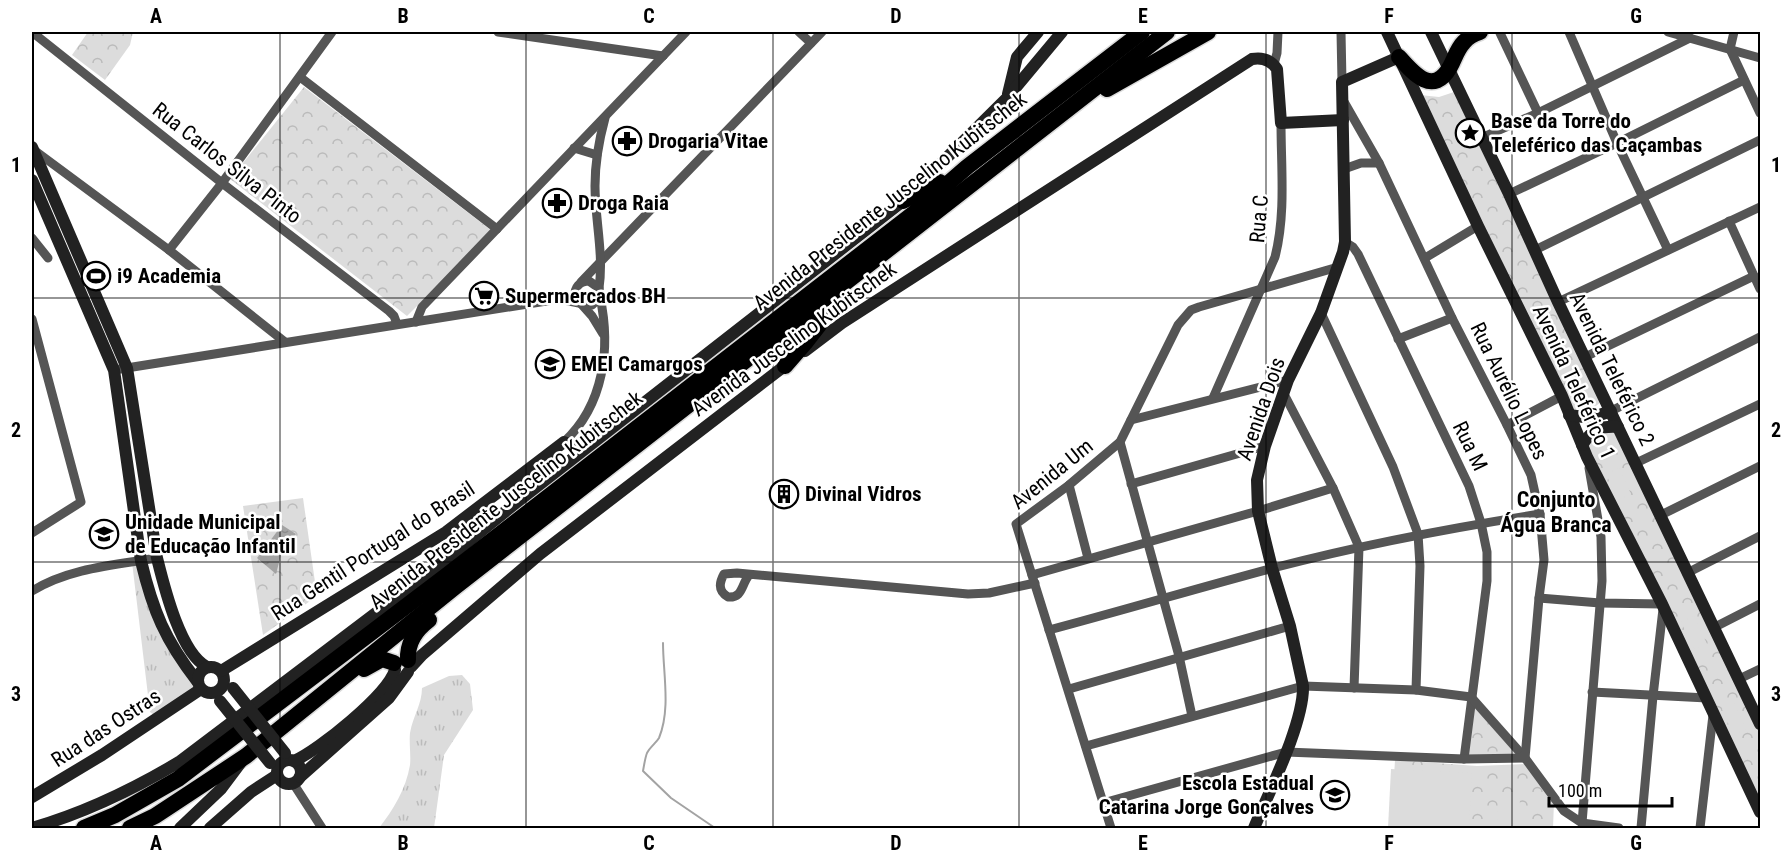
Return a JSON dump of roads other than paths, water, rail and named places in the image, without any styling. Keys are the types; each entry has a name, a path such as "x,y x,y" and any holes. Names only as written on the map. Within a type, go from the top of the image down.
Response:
{"highway":[{"name":"Avenida Presidente Juscelino Kubitschek","path":"84,828 122,811 178,779 455,569 914,213 967,167 1142,32"},
{"name":"Avenida Presidente Juscelino Kubitschek","path":"130,828 163,811 246,756 481,567 1167,32"},
{"path":"1063,113 1208,32"},
{"path":"1399,57 1416,76 1428,82 1435,80 1449,69 1459,47 1465,40 1480,32"},
{"path":"903,201 967,167"},
{"path":"785,366 805,344 825,328 821,302"},
{"path":"326,690 378,660 387,659 406,664 410,642 417,630 448,604 481,567"}],"street":[{"name":"Rua Carlos Silva Pinto","path":"32,32 222,183 389,311 397,324"},
{"path":"169,250 222,183 332,32"},
{"path":"498,32 663,56"},
{"path":"416,322 422,307 686,32"},
{"path":"799,32 811,43"},
{"path":"559,299 578,285 822,32"},
{"name":"Avenida Presidente Juscelino Kubitschek","path":"1007,98 1017,57 1038,32"},
{"name":"Avenida Presidente Juscelino Kubitschek","path":"32,828 112,799 179,762 438,566 518,499 903,201 1007,98 1062,32"},
{"name":"Rua C","path":"1213,398 1275,257 1282,218 1279,75 1274,64 1278,53 1278,32"},
{"name":"Avenida Dois","path":"1253,828 1286,752 1302,707 1303,686 1290,626 1258,512 1257,480 1265,446 1288,380 1321,314 1345,242 1341,32"},
{"name":"Avenida Teleférico 1","path":"1387,32 1478,226 1562,396 1608,499 1663,606 1761,812"},
{"name":"Avenida Teleférico 2","path":"1431,32 1761,724"},
{"path":"1569,32 1617,144 1668,250"},
{"path":"1668,32 1761,58"},
{"path":"1734,32 1730,49 1761,113"},
{"path":"1500,33 1538,113"},
{"path":"1481,138 1538,113 1690,38"},
{"path":"1342,82 1399,57"},
{"name":"Avenida Juscelino Kubitschek","path":"825,328 1242,65 1260,58 1274,64"},
{"path":"300,77 497,229"},
{"path":"1509,194 1617,144 1744,80"},
{"name":"Rua Aurélio Lopes","path":"1343,100 1379,163 1452,318 1530,475 1540,514 1544,560 1525,758"},
{"name":"Rua Gentil Portugal do Brasil","path":"223,674 446,532 576,431 591,407 601,379 604,356 605,338 599,292 600,260 595,186 597,155 605,118"},
{"path":"1281,123 1343,120"},
{"path":"1535,250 1761,140"},
{"path":"32,148 169,250 285,342"},
{"path":"32,148 121,369 157,558 172,612 181,634 199,661 207,667 214,667 223,674 301,769 297,780 322,828"},
{"path":"574,148 597,155"},
{"path":"1344,169 1361,162 1379,163"},
{"path":"32,180 121,369 141,561 154,609 167,638 199,685 217,697 282,782 297,780 389,698 406,664"},
{"path":"1558,302 1761,207"},
{"path":"1730,221 1761,289"},
{"path":"1425,258 1478,226"},
{"path":"32,238 48,258"},
{"name":"Rua M","path":"1345,242 1358,254 1469,486 1481,523 1487,552 1487,581 1464,759"},
{"name":"Avenida Um","path":"1110,828 1069,689 1016,524 1069,485 1120,442 1178,325 1191,310 1338,267"},
{"path":"1585,357 1754,276"},
{"path":"121,369 559,299 592,305 599,292 593,282 578,285"},
{"path":"578,285 575,297 605,338"},
{"path":"1321,314 1394,467 1418,534 1420,566 1416,690"},
{"path":"1398,339 1452,318"},
{"path":"32,319 81,502 32,533"},
{"path":"1569,415 1591,418 1611,411 1761,337"},
{"name":"Avenida Juscelino Kubitschek","path":"406,664 540,554 785,366"},
{"path":"1131,420 1288,380"},
{"path":"1284,394 1333,488 1359,547 1354,688"},
{"path":"1507,425 1562,396"},
{"path":"1636,463 1761,404"},
{"path":"1582,823 1602,558 1598,514 1585,451 1589,435 1603,426 1618,427"},
{"path":"564,442 577,447 595,441"},
{"path":"1120,442 1179,656 1192,716"},
{"path":"1131,484 1265,446"},
{"path":"1661,515 1761,466"},
{"path":"518,499 531,467"},
{"path":"509,484 517,487 518,499"},
{"path":"1069,485 1088,558"},
{"path":"749,575 744,581 740,594 732,598 721,590 720,583 724,574 749,575 968,594 989,593 1088,558 1258,512 1333,488"},
{"path":"1598,514 1600,507 1608,499"},
{"path":"1049,630 1272,568 1359,547 1418,534 1540,514"},
{"path":"1689,572 1761,536"},
{"path":"32,591 58,578 81,571 157,558"},
{"path":"1539,598 1663,606 1641,828"},
{"path":"1715,627 1761,604"},
{"path":"1069,689 1290,626"},
{"path":"210,828 251,792 280,762 309,753 344,725 406,664"},
{"path":"199,685 199,673 207,667"},
{"path":"1739,679 1761,669"},
{"path":"217,697 222,687 223,674"},
{"name":"Rua das Ostras","path":"32,797 102,755 199,685"},
{"path":"1086,746 1303,686 1416,690 1471,697 1525,758 1564,812 1582,823 1619,828"},
{"path":"1592,692 1707,698"},
{"path":"1700,828 1713,713"},
{"path":"1710,743 1717,737 1725,739"},
{"path":"1103,803 1286,752 1464,759 1525,758"},
{"path":"180,828 221,789 246,756"}],"water":[{"path":"282,525 296,534 282,551 276,574 257,558"}],"waterway":[{"path":"663,643 665,715 659,738 647,753 643,771 671,798 715,828"}],"place":[{"name":"Base da Torre do Teleférico das Caçambas","path":"1470,133"},
{"name":"Drogaria Vitae","path":"627,141"},
{"name":"Droga Raia","path":"557,203"},
{"name":"i9 Academia","path":"96,276"},
{"name":"Supermercados BH","path":"484,296"},
{"name":"EMEI Camargos","path":"550,364"},
{"name":"Divinal Vidros","path":"784,494"},
{"name":"Unidade Municipal de Educação Infantil","path":"104,534"},
{"name":"Escola Estadual Catarina Jorge Gonçalves","path":"1335,795"}],"district":[{"name":"Conjunto Água Branca","path":"1556,512"}]}
